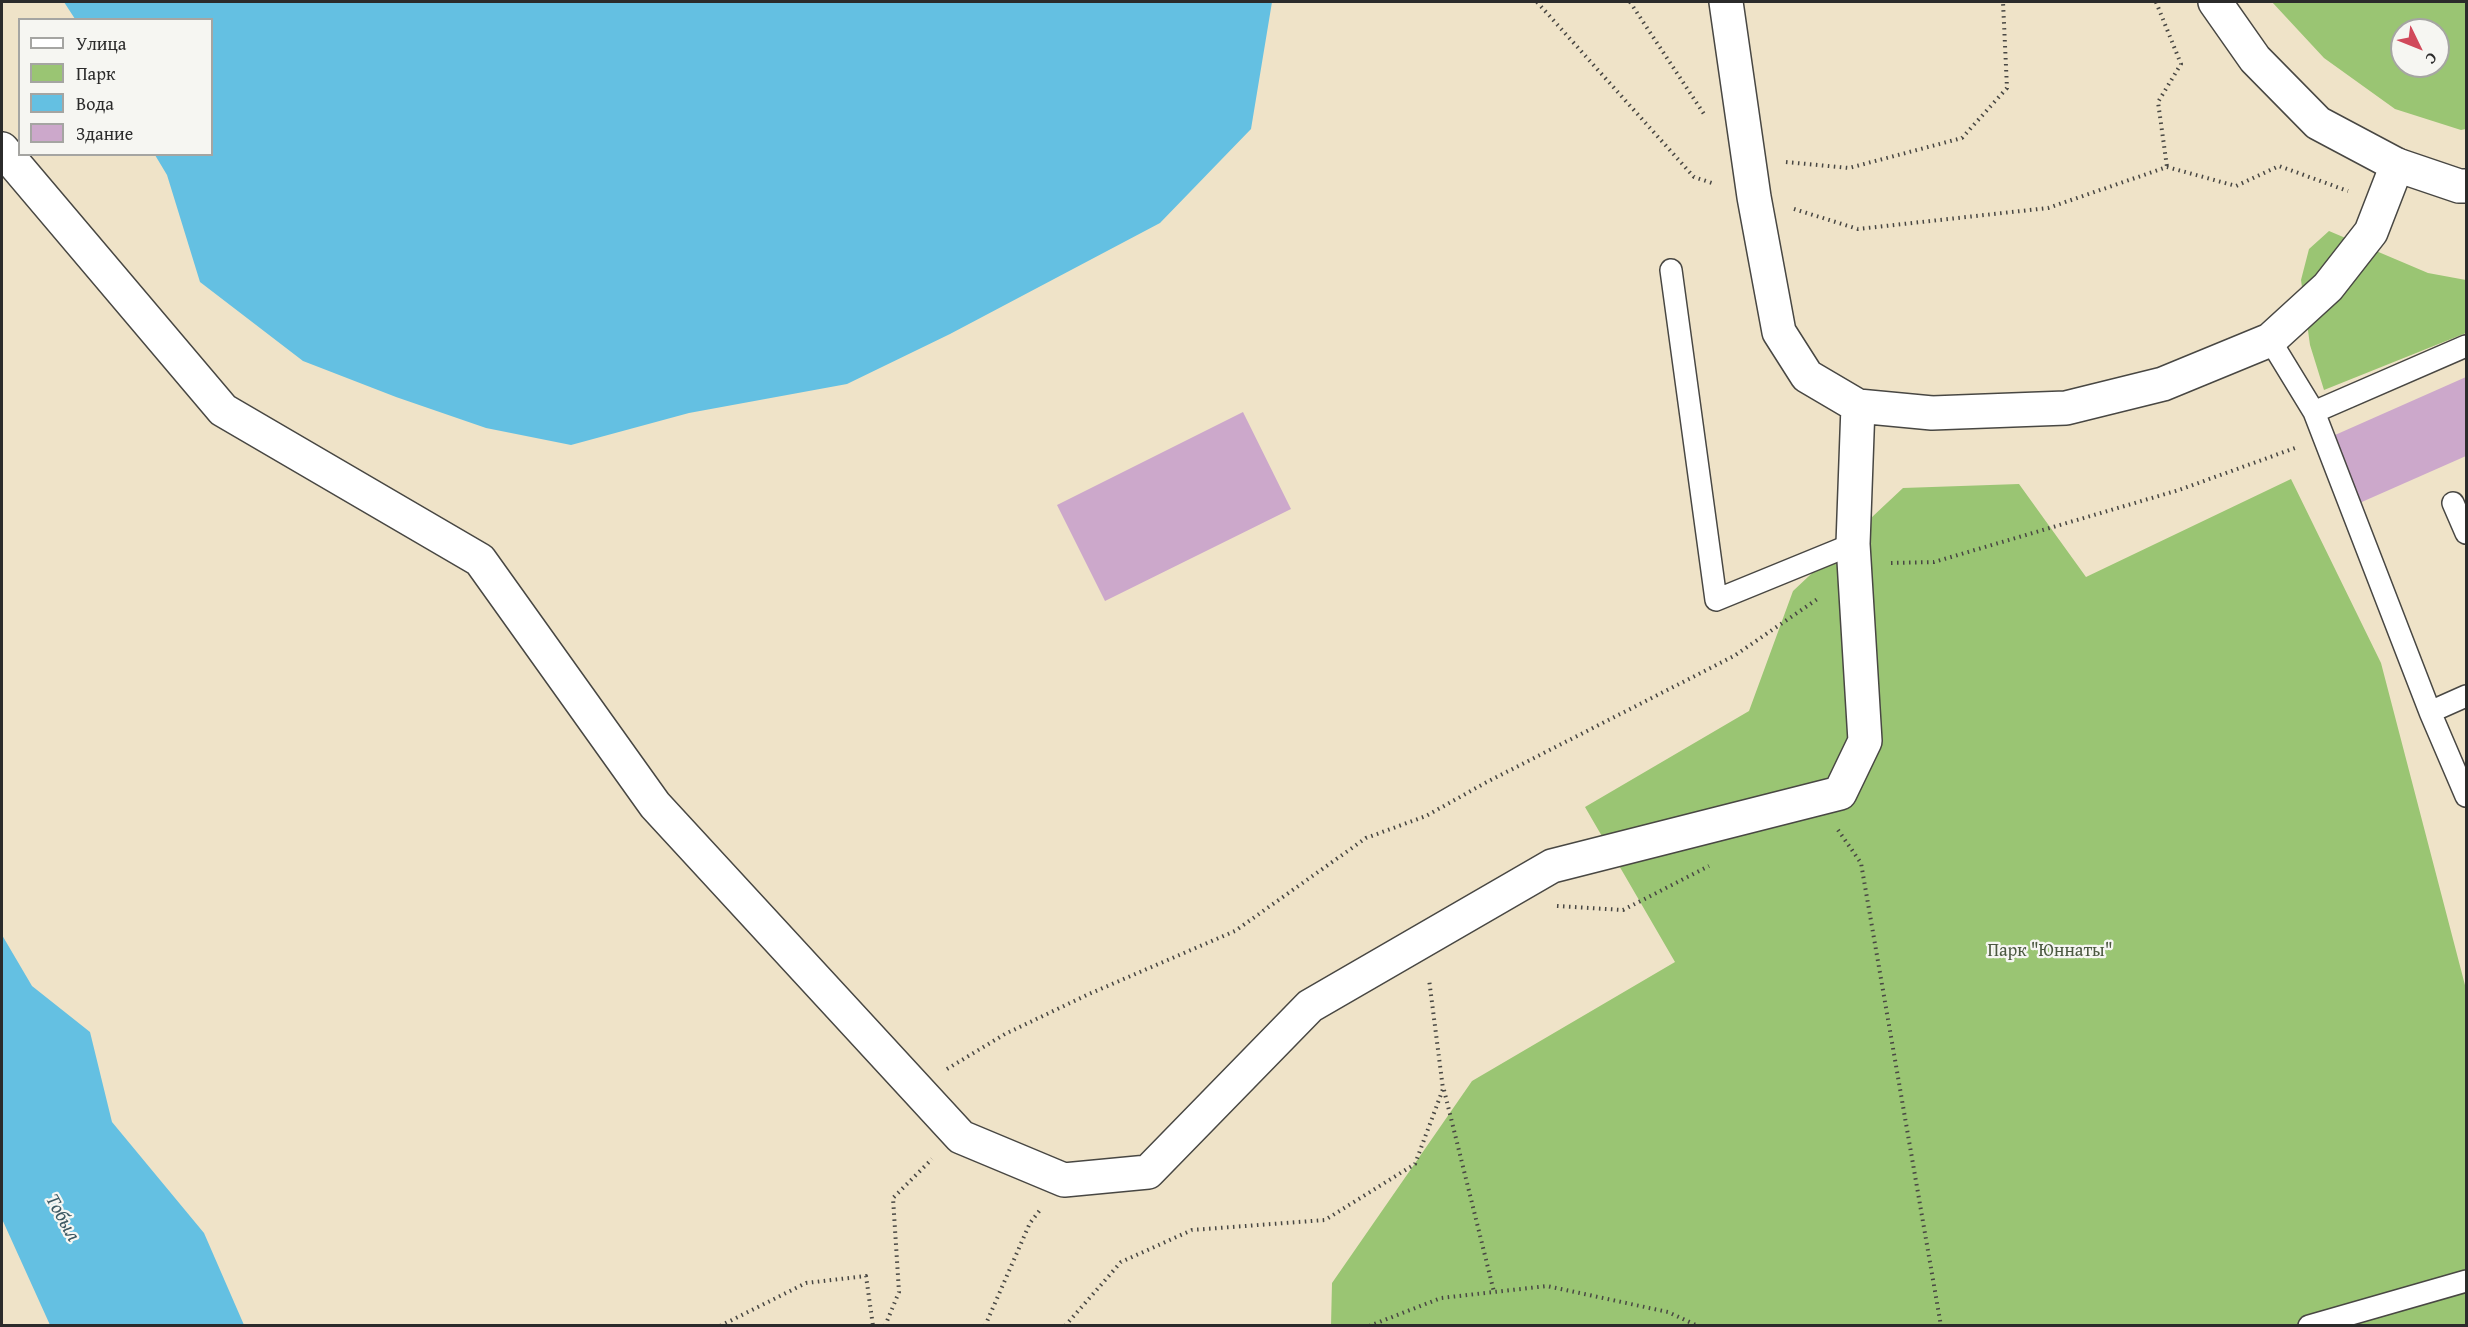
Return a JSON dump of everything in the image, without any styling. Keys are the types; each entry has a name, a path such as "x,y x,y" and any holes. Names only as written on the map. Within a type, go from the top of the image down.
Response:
{"street":[{"path":"1726,2 1754,197 1779,332 1807,376 1858,406 1932,413 2066,408 2163,384 2270,340 2328,287 2371,232 2397,165"},
{"path":"2215,2 2255,60 2318,123 2397,165 2458,186 2466,186"},
{"path":"2,149 223,410 480,560 655,804 961,1137 1064,1180 1148,1172 1310,1006 1552,866 1840,793 1865,741 1854,559 1858,406"}],"lane":[{"path":"1671,270 1716,600 1854,559"},
{"path":"2270,340 2314,412 2430,712 2466,796"},
{"path":"2314,412 2466,346"},
{"path":"2453,504 2466,533"},
{"path":"2430,712 2466,696"},
{"path":"2309,1326 2466,1281"}],"path":[{"path":"1537,2 1694,177 1858,230 2048,208 2167,167 2236,186 2279,166 2382,203"},
{"path":"1630,2 1721,139 1778,162 1849,168 1962,138 2007,88 2003,2"},
{"path":"2156,2 2181,64 2158,102 2167,167"},
{"path":"942,1072 1005,1034 1089,994 1235,931 1366,838 1426,816 1496,777 1734,656 1854,559 1869,563 1934,562 2180,490 2324,437"},
{"path":"1834,825 1861,863 1941,1326"},
{"path":"1546,905 1623,910 1712,864"},
{"path":"1428,975 1443,1089 1494,1292"},
{"path":"1065,1326 1121,1262 1192,1230 1325,1220 1414,1164 1443,1089"},
{"path":"885,1326 899,1292 893,1198 958,1134"},
{"path":"985,1326 1030,1223 1064,1180"},
{"path":"720,1326 806,1283 866,1276 873,1326"},
{"path":"1369,1326 1441,1298 1547,1286 1668,1312 1698,1326"}],"green space":[{"path":"2272,2 2466,2 2466,129 2461,130 2395,109 2324,58"},
{"path":"2329,231 2428,273 2466,280 2466,333 2324,390 2310,345 2301,280 2309,249"},
{"name":"Парк \"Юннаты\"","path":"2291,479 2381,663 2466,989 2466,1325 1331,1326 1332,1283 1472,1081 1675,962 1585,807 1749,711 1793,591 1903,488 2019,484 2086,577"}],"water":[{"path":"64,2 1272,2 1251,129 1160,223 950,334 847,384 689,413 571,445 486,428 396,397 303,361 200,282 167,175 156,156 213,156 213,18 74,18"},
{"name":"Тобыл","path":"2,935 32,986 90,1032 112,1122 204,1233 244,1325 50,1325 2,1219"}],"building":[{"path":"2466,377 2466,456 2355,505 2326,439"},
{"path":"1243,412 1291,509 1105,601 1057,505"}]}
